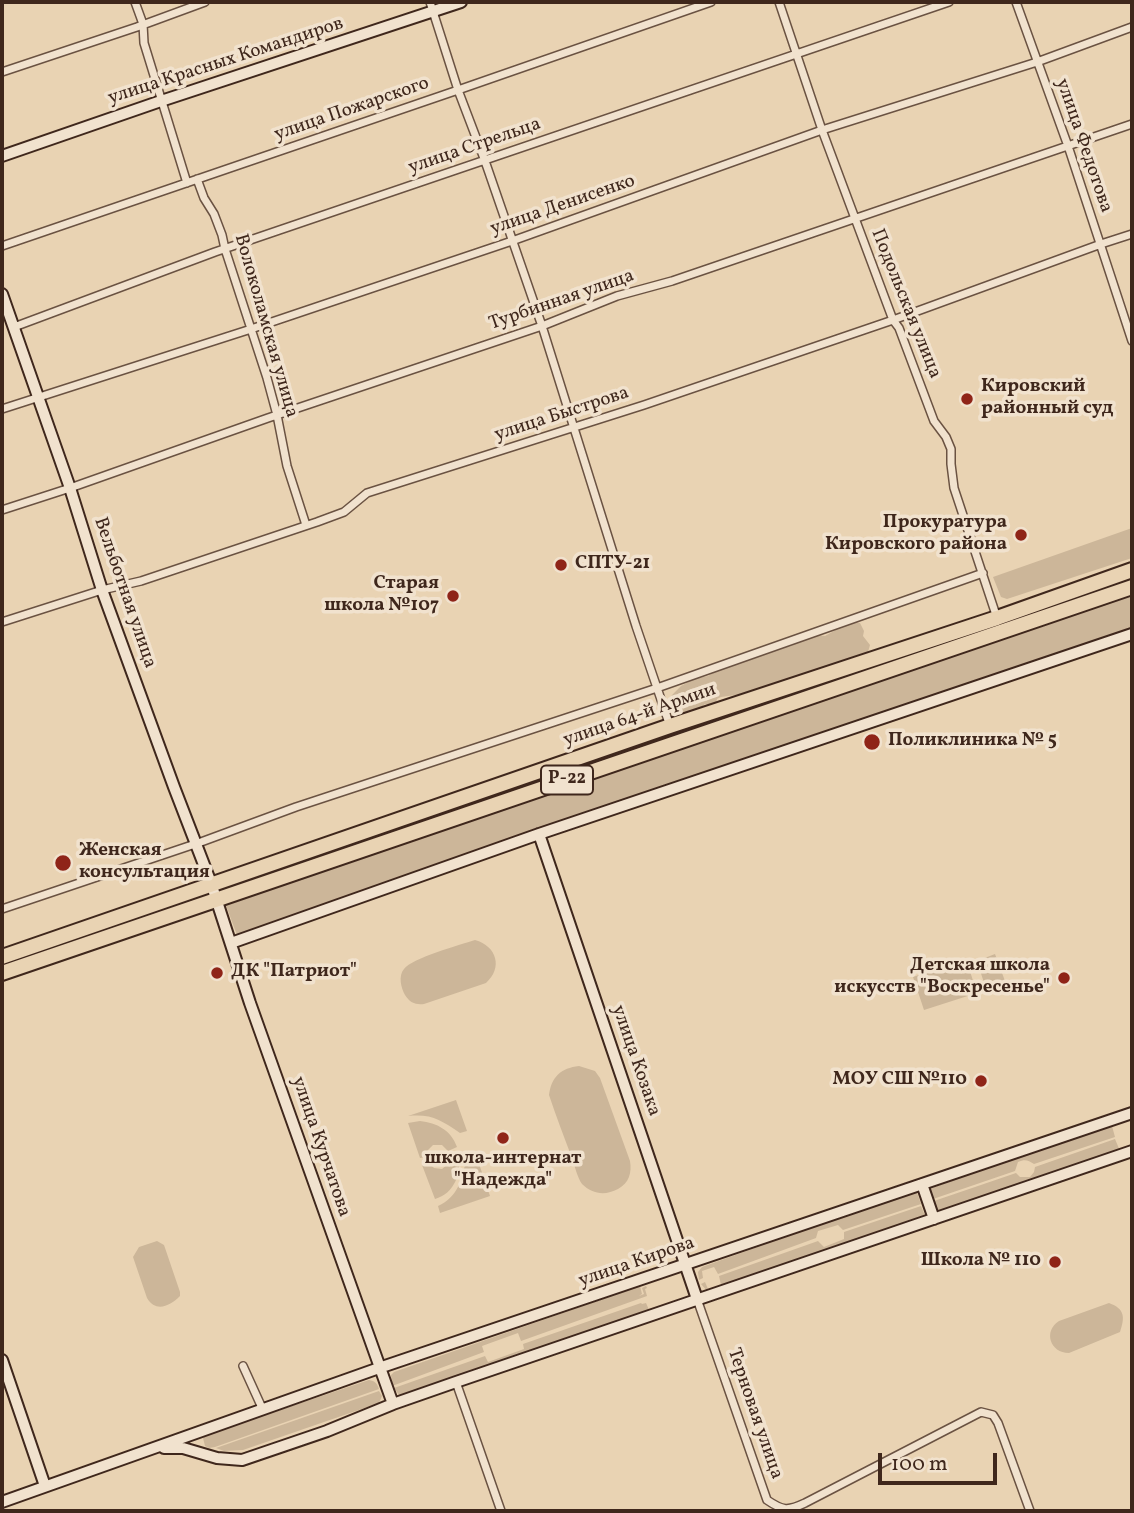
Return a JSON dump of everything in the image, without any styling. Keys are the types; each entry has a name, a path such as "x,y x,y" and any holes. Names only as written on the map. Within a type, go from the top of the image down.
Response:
{"highway":[{"name":"улица 64-й Армии","path":"2,957 211,883 1132,570"},
{"name":"улица 64-й Армии","path":"2,973 1132,587"},
{"path":"841,669 846,685"}],"street":[{"path":"135,2 143,24 144,43 187,183"},
{"path":"2,72 205,2"},
{"name":"улица Красных Командиров","path":"2,156 432,7 461,2"},
{"name":"улица Пожарского","path":"2,246 712,2"},
{"name":"Подольская улица","path":"779,2 822,130 892,320 899,328 934,421 951,449 954,488 1002,632"},
{"name":"улица Стрельца","path":"14,327 225,249 949,2"},
{"name":"улица Федотова","path":"1016,2 1068,146 1132,341"},
{"path":"432,7 458,90 542,326 670,726"},
{"name":"улица Денисенко","path":"2,409 512,241 822,130 1037,62 1132,27"},
{"name":"Турбинная улица","path":"2,510 542,326 617,296 672,281 1132,124"},
{"name":"Волоколамская улица","path":"197,180 222,235 260,355 277,415 287,466 306,525"},
{"name":"улица Быстрова","path":"2,622 102,590 141,581 344,512 367,494 574,428 892,320 1132,234"},
{"name":"Вельботная улица","path":"3,301 70,488 102,590 217,900"},
{"name":"улица 64-й Армии","path":"2,909 309,803 657,688 983,573"},
{"path":"231,943 539,834 1132,634"},
{"name":"улица Козака","path":"539,834 697,1299"},
{"name":"улица Курчатова","path":"217,900 250,1003 393,1404"},
{"name":"улица Кирова","path":"2,1502 379,1368 1132,1113"},
{"name":"улица Кирова","path":"154,1448 183,1448 217,1458 242,1460 456,1382 1132,1151"},
{"path":"922,1184 934,1219"},
{"name":"Терновая улица","path":"697,1299 767,1500 779,1508 791,1509 798,1506 981,1412 993,1415 998,1423 1030,1511"},
{"path":"2,1360 45,1486"},
{"path":"243,1366 263,1410"},
{"path":"456,1382 501,1511"}],"shaded area":[{"path":"1132,528 1132,558 1007,599 1001,597 993,577"},
{"path":"1132,593 1132,629 550,825 237,935 225,903"},
{"path":"855,622 860,623 863,636 870,645 868,652 857,660 835,664 828,669 777,682 750,693 721,697 716,703 705,704 684,716 671,713 669,698 681,686 694,679 807,638 825,636"},
{"path":"821,681 824,683 822,686 224,889 224,886"},
{"path":"475,940 488,947 495,958 495,971 486,983 424,1004 413,1003 407,998 402,989 404,969 426,956"},
{"path":"995,954 1005,981 986,989 977,961"},
{"path":"966,959 977,993 924,1010 913,977"},
{"path":"579,1066 595,1071 600,1078 630,1161 631,1170 627,1181 622,1187 608,1193 594,1192 580,1181 549,1095 558,1074"},
{"path":"456,1100 467,1131 460,1133 430,1117 408,1116"},
{"path":"420,1121 443,1128 457,1147 448,1151 442,1145 433,1145 426,1152 427,1157 420,1158 408,1123"},
{"path":"1112,1126 1115,1137 1034,1164 1026,1160 1020,1161 1015,1171 933,1199 932,1188"},
{"path":"1115,1139 1120,1151 937,1211 934,1201 1016,1173 1020,1177 1030,1177 1035,1167"},
{"path":"458,1153 456,1181 447,1192 435,1199 422,1165 428,1162 434,1168 442,1169 448,1164 451,1155"},
{"path":"476,1155 490,1196 440,1213 438,1206 455,1192 466,1158"},
{"path":"916,1190 921,1204 843,1230 838,1225 818,1231 816,1238 718,1274 714,1267 702,1271 703,1278 699,1280 698,1272 702,1267"},
{"path":"921,1206 926,1218 708,1292 701,1284 705,1282 708,1289 721,1285 719,1276 818,1241 824,1247 844,1239 844,1232"},
{"path":"157,1241 164,1245 180,1292 176,1300 159,1307 147,1298 133,1257 139,1247"},
{"path":"640,1286 642,1294 639,1296 644,1294 642,1288 646,1286 647,1296 521,1341 518,1333 482,1346 484,1352 392,1386 391,1375 394,1372"},
{"path":"646,1303 650,1312 403,1396 394,1388 485,1356 488,1362 524,1349 523,1344"},
{"path":"1109,1303 1121,1311 1123,1322 1120,1332 1069,1353 1053,1346 1051,1330 1059,1321"},
{"path":"369,1380 376,1383 379,1389 215,1447 205,1446 203,1438 206,1435"},
{"path":"379,1391 382,1396 379,1403 243,1450 224,1451 216,1448"}],"place":[{"name":"Кировский районный суд","path":"967,399"},
{"name":"Прокуратура Кировского района","path":"1021,535"},
{"name":"СПТУ-21","path":"561,565"},
{"name":"Старая школа №107","path":"453,596"},
{"name":"Поликлиника № 5","path":"872,742"},
{"name":"Женская консультация","path":"63,863"},
{"name":"ДК \"Патриот\"","path":"217,973"},
{"name":"Детская школа искусств \"Воскресенье\"","path":"1064,978"},
{"name":"МОУ СШ №110","path":"981,1081"},
{"name":"школа-интернат \"Надежда\"","path":"503,1138"},
{"name":"Школа № 110","path":"1055,1262"}]}
